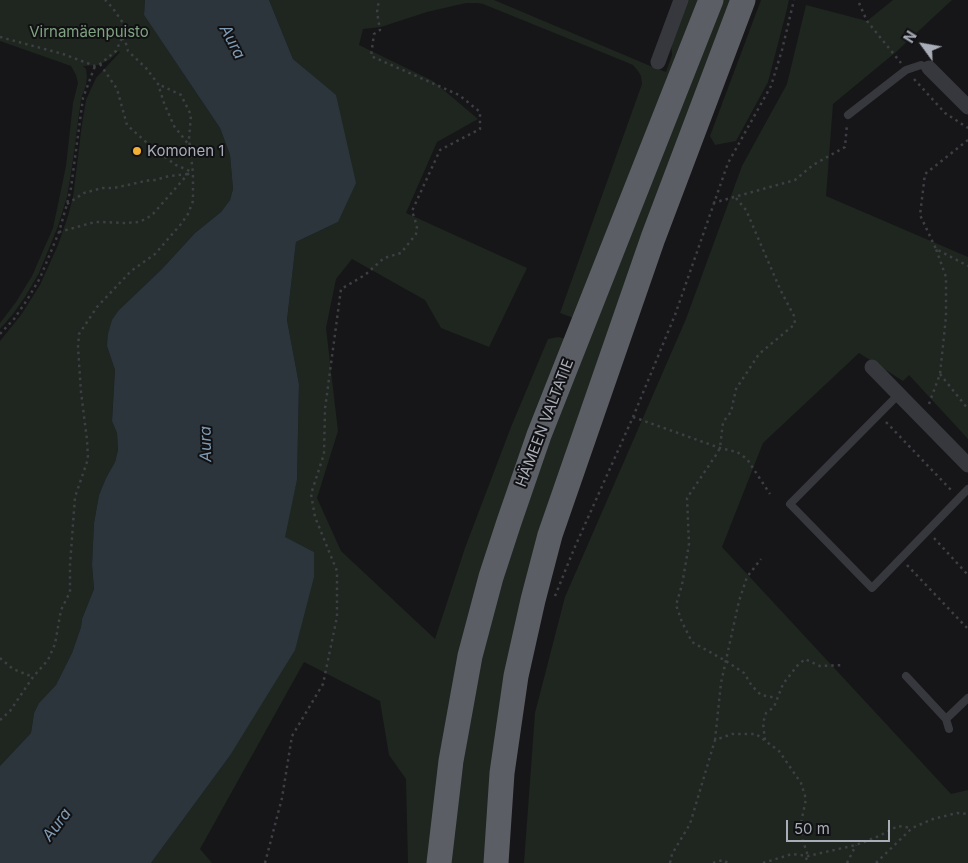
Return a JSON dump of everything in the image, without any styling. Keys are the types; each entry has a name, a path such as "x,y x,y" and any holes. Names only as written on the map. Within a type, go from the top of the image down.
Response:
{"highway":[{"name":"HÄMEEN VALTATIE","path":"440,863 450,761 470,656 491,577 539,435 711,0"},
{"path":"496,863 502,773 516,676 532,600 550,535 653,238 743,0"}],"street":[{"path":"658,62 681,0"},
{"path":"929,68 968,107"},
{"path":"872,367 968,465"}],"lane":[{"path":"848,114 906,70 921,65 929,68"},
{"path":"899,394 790,504 872,588 968,489"},
{"path":"906,676 946,719 949,729"},
{"path":"946,719 968,698"}],"path":[{"path":"0,37 62,54 95,66 116,51 122,38 122,23 105,0"},
{"path":"265,863 282,798 292,736 323,684 337,617 337,571 315,517 311,494 324,454 326,409 341,289 384,258 401,253 416,234 417,226 412,211 440,150 480,129 480,112 459,95 371,56 374,34 380,30 377,12 379,0"},
{"path":"555,597 675,315 728,163 771,86 794,0"},
{"path":"122,38 125,40 128,51 146,68 158,84 174,126 190,146"},
{"path":"100,64 117,89 127,125 155,150 176,165 193,173"},
{"path":"0,334 14,319 40,278 59,232 68,204 83,98 95,66"},
{"path":"0,720 10,711 33,677 48,660 55,644 62,610 70,592 75,498 88,459 81,392 79,334 98,306 131,271 155,254 181,224 188,214 193,201 193,173 190,146 191,115 181,96 158,84"},
{"path":"713,203 795,180 813,165 845,147 848,114"},
{"path":"924,420 940,374 946,317 946,277 936,248 920,214 924,174 968,140"},
{"path":"68,204 92,190 114,188 169,176 193,173"},
{"path":"59,232 95,222 125,224 138,222 153,214 188,174"},
{"path":"736,198 746,210 780,289 794,316 795,324 759,354 736,389 731,412 723,422 720,448 686,498 689,544 682,586 676,604 692,642 744,673 752,686 761,695 778,698"},
{"path":"936,248 968,266"},
{"path":"940,374 968,409"},
{"path":"878,415 959,499"},
{"path":"633,417 720,448 737,452 747,459 770,494"},
{"path":"927,532 968,574"},
{"path":"670,863 672,854 690,824 715,740 721,683 747,577 761,559"},
{"path":"901,559 968,629"},
{"path":"0,658 13,669 33,677"},
{"path":"765,740 763,723 766,713 774,706 783,684 797,666 805,659 820,666 844,665"},
{"path":"715,740 732,734 756,734 780,751 801,783 806,799 801,823 802,838 808,856 804,863"},
{"path":"876,863 912,828 933,819 957,813 968,814"},
{"path":"763,863 792,854 808,856 856,845 898,826 912,828"},
{"path":"847,863 856,845"},
{"path":"713,863 723,860 728,863"}],"green space":[{"name":"Virnamäenpuisto","path":"0,0 145,0 144,15 220,128 230,155 233,189 230,200 221,212 195,233 162,269 119,310 107,346 115,370 112,420 117,433 118,450 115,462 99,495 94,523 92,565 94,589 82,619 72,653 56,685 39,703 34,713 31,733 0,766 0,341 21,315 40,285 58,245 73,197 86,100 96,78 120,52 98,65 83,66 86,69 86,85 81,99 67,197 58,226 39,273 25,297 0,329 0,323 32,276 53,228 66,166 73,103 78,83 71,66 0,41"},
{"path":"269,0 494,0 666,72 672,55 671,43 686,0 700,0 576,319 560,313 642,84 638,71 633,65 626,62 477,3 466,3 427,12 381,27 363,29 359,45 433,81 478,119 437,142 406,213 527,268 489,347 441,328 425,300 352,259 336,279 326,328 338,431 317,498 341,551 435,639 465,548 511,427 548,339 558,337 567,339 528,436 430,863 408,863 406,779 389,755 380,701 304,662 200,849 212,863 151,863 229,757 314,552 284,537 297,480 299,384 287,320 296,242 338,222 336,96 293,59"},
{"path":"722,0 734,0 571,445 484,863 449,863 478,668 505,563 550,437"},
{"path":"761,0 789,0 768,82 736,141 715,145 710,136"},
{"path":"893,0 952,0 896,52 833,104 826,196 968,257 968,439 909,375 903,381 859,353 763,443 722,547 951,794 968,790 968,863 524,863 535,713 565,597 686,319 742,166 787,84 806,5 867,21"}],"water":[{"name":"Aura","path":"145,0 269,0 293,59 336,95 356,183 338,222 296,242 287,320 299,384 297,480 285,537 314,552 314,577 295,650 229,757 151,863 0,863 0,766 31,733 34,713 39,703 56,685 72,653 82,619 94,589 92,565 94,523 99,495 115,462 118,450 117,433 112,421 115,370 107,346 112,320 119,310 162,269 195,233 221,212 230,200 233,189 230,155 220,128 144,15"}],"place":[{"name":"Komonen 1","path":"137,151"}]}
